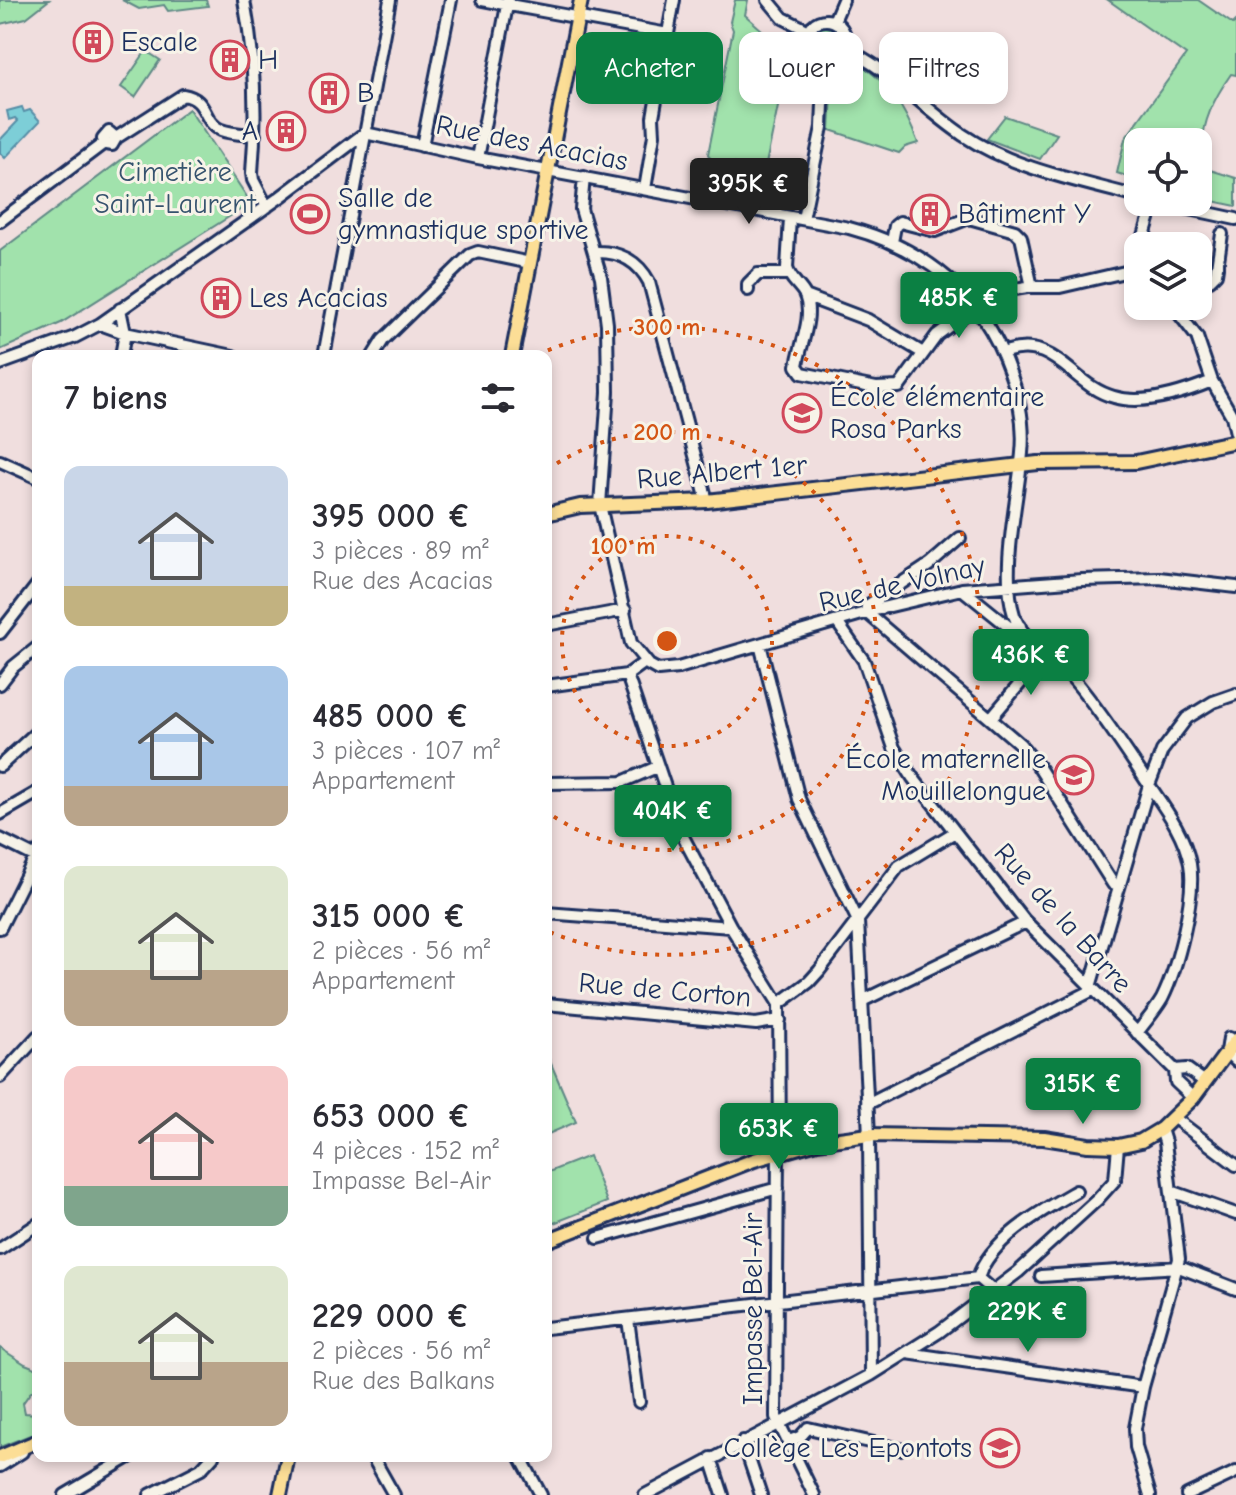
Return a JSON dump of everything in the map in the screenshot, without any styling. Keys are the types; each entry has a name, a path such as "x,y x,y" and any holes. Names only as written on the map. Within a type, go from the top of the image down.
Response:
{"main road":[{"path":"513,350 581,0"},
{"name":"Rue Albert 1er","path":"552,513 600,505 707,501 1021,465 1136,462 1236,441"},
{"path":"552,1239 778,1152 817,1142 869,1135 1044,1138 1118,1146 1141,1141 1161,1129 1182,1107 1234,1035"},
{"path":"1202,1080 1232,1056 1234,1035"},
{"path":"0,1457 32,1444"},
{"path":"280,1495 287,1462"}],"street":[{"path":"244,0 254,63 253,180 267,207"},
{"path":"325,350 390,0"},
{"path":"422,146 451,0"},
{"path":"482,0 508,2 578,19 656,32"},
{"path":"668,32 674,0"},
{"path":"768,0 783,18 809,31 819,21 834,21"},
{"path":"834,21 843,0"},
{"path":"478,158 508,2"},
{"path":"834,21 843,32"},
{"path":"863,58 878,65 939,119 989,149 1040,170 1124,193"},
{"path":"0,221 104,143 103,137 107,133 113,133 116,138 183,95 202,104 209,120 220,130 255,135"},
{"path":"645,189 654,135 655,104"},
{"path":"803,219 822,127 823,104"},
{"path":"39,350 100,324 267,207 365,133"},
{"name":"Rue des Acacias","path":"365,133 478,158 849,228 892,242 927,261 962,290 976,308 1003,353 1021,412 1023,437 1009,585 1020,626"},
{"path":"552,685 627,675 642,658 631,643 600,505 608,392 608,340 595,252 581,209 584,177"},
{"path":"1212,214 1236,219"},
{"path":"790,218 788,274 805,296 868,320 923,353"},
{"path":"892,242 895,226 900,222 935,231 969,218 1005,228 1021,237 1032,287"},
{"path":"1212,278 1216,274 1222,234"},
{"path":"377,350 383,340 470,255 478,252 530,263"},
{"path":"595,252 614,253 632,261 649,282 707,501"},
{"path":"962,290 980,295 1032,287 1060,287 1124,271"},
{"path":"748,290 748,284 758,274 788,274"},
{"path":"805,296 807,326 797,366 802,373 890,388 904,383 937,335 994,293"},
{"path":"120,309 125,333 122,350"},
{"path":"1184,320 1197,337 1212,381 1232,416 1236,433"},
{"path":"100,324 125,333 205,350"},
{"path":"1003,353 1028,348 1046,352 1099,392 1127,400 1172,394 1212,381"},
{"path":"0,364 32,352"},
{"path":"0,461 32,475"},
{"path":"960,538 929,565 867,606 866,612 1020,744 1038,766 1113,884 1119,887"},
{"name":"Rue de Volnay","path":"642,658 658,670 666,670 866,612 962,589 1159,578 1236,587"},
{"path":"962,589 1009,627 1020,626 1026,636 1073,678 1111,728 1176,826 1185,845 1192,883 1191,906 1165,992 1137,1033"},
{"path":"0,633 32,592"},
{"path":"552,624 625,610"},
{"name":"Rue de la Barre","path":"837,622 864,661 902,764 1026,922 1175,1070 1176,1082 1191,1095"},
{"path":"760,644 799,799 858,921 869,1135 871,1375"},
{"path":"0,684 13,667 32,652"},
{"path":"991,718 1045,654"},
{"path":"627,675 680,831 731,927 779,1004 812,979 899,866 955,832"},
{"path":"867,1104 1091,988 1149,785 1162,751 1187,718 1213,702 1236,694"},
{"path":"0,766 32,737"},
{"path":"552,783 622,782 657,767"},
{"path":"0,814 32,795"},
{"path":"0,839 32,854"},
{"path":"0,928 32,866"},
{"path":"552,913 731,927"},
{"path":"862,1001 1026,922"},
{"name":"Impasse Bel-Air","path":"779,1004 778,1423 789,1441 800,1437 808,1428"},
{"name":"Rue de Corton","path":"552,1005 756,1024 780,1020"},
{"path":"0,1077 32,1049"},
{"name":"Rue de la Barre","path":"1175,1070 1187,1069 1202,1080"},
{"path":"1173,1117 1236,1165"},
{"path":"1150,1495 1136,1447 1135,1428 1143,1387 1179,1267 1161,1129"},
{"path":"645,1495 871,1375 993,1291 1092,1205 1115,1180 1118,1146"},
{"path":"598,1238 778,1188"},
{"path":"978,1278 982,1266 1011,1234 1076,1191"},
{"path":"1171,1191 1236,1214"},
{"path":"0,1249 32,1228"},
{"path":"1041,1276 1179,1267 1236,1289"},
{"path":"552,1327 978,1278 993,1291"},
{"path":"628,1319 639,1402"},
{"path":"907,1353 1143,1387"},
{"path":"802,1410 808,1428 900,1449"},
{"path":"743,1441 761,1495"},
{"path":"789,1441 814,1495"},
{"path":"0,1466 32,1446"},
{"path":"711,1458 723,1495"},
{"path":"65,1495 121,1462"},
{"path":"150,1495 201,1469 207,1462"},
{"path":"375,1462 394,1495"},
{"path":"523,1462 541,1495"},
{"path":"1187,1495 1236,1472"}],"green space":[{"path":"0,0 49,0 26,18 0,24"},
{"path":"122,0 206,0 208,6 168,11 164,5 139,9"},
{"path":"735,0 748,0 745,15 764,32 739,32 739,104 779,104 762,183 749,179 749,166 711,160 708,154 718,104 723,104 723,80 733,30 730,22"},
{"path":"1108,0 1198,0 1233,24 1236,21 1236,75 1231,74 1217,96 1205,128 1133,128 1186,55"},
{"path":"826,25 838,32 814,32"},
{"path":"146,51 160,60 135,97 121,87"},
{"path":"863,67 879,80 879,104 899,104 918,143 905,147 899,153 830,130 831,104 863,104"},
{"name":"Cimetière Saint-Laurent","path":"189,109 251,203 61,323 0,350 0,251"},
{"path":"1005,116 1057,134 1040,159 987,139"},
{"path":"1124,143 1124,175 1117,173"},
{"path":"1212,171 1236,178 1236,206 1212,201"},
{"path":"552,1066 576,1122 552,1132"},
{"path":"589,1156 607,1202 552,1224 552,1171"},
{"path":"0,1348 32,1367 32,1392 23,1403 25,1413 32,1414 32,1434 0,1447"}],"water":[{"path":"22,107 24,112 30,110 40,121 5,158 0,153 0,140 18,121 15,118 9,120 7,111"}],"place":[{"name":"Escale","path":"93,42"},
{"name":"H","path":"230,60"},
{"name":"B","path":"329,93"},
{"name":"A","path":"286,131"},
{"name":"Salle de gymnastique sportive","path":"310,214"},
{"name":"Bâtiment Y","path":"930,214"},
{"name":"Les Acacias","path":"221,298"},
{"name":"École élémentaire Rosa Parks","path":"802,413"},
{"name":"École maternelle Mouillelongue","path":"1074,775"},
{"name":"Collège Les Epontots","path":"1000,1448"}]}
